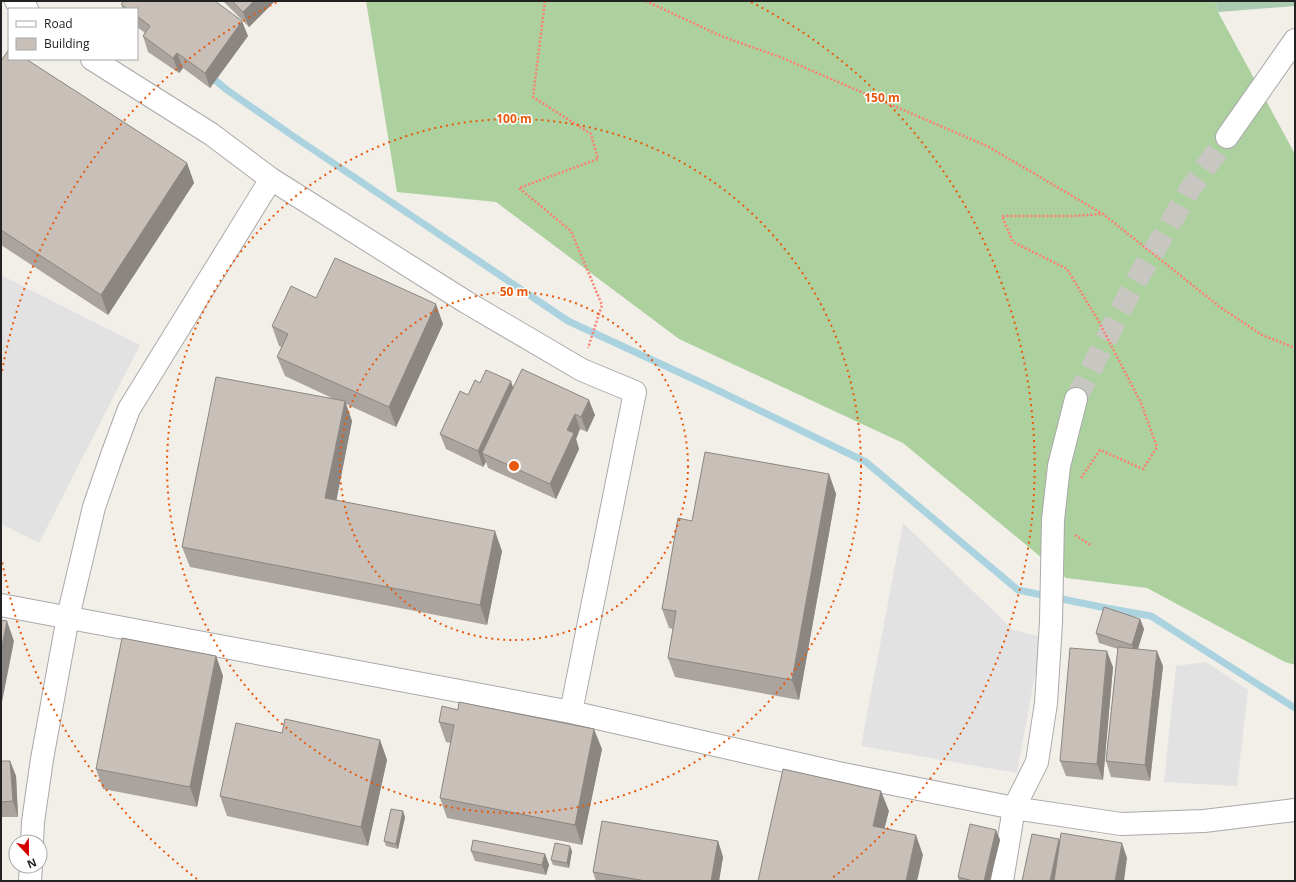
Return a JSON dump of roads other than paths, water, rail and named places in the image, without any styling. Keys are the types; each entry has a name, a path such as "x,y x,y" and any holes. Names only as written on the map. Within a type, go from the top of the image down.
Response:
{"street":[{"path":"16,1 26,8"},
{"path":"1227,137 1295,40"},
{"path":"94,60 211,134 271,179 466,302 582,370 635,392 571,712"},
{"path":"32,834 42,758 68,617 94,507 129,409 271,179"},
{"path":"1002,881 1014,808 1037,762 1046,703 1052,612 1053,520 1059,466 1076,399"},
{"path":"1,605 571,712 838,773 1014,808 1121,824 1204,821 1295,810"}],"waterway":[{"path":"209,75 227,90 293,136 568,321 715,389 866,462 1018,590 1151,616 1295,708"}],"tunnel":[{"path":"1076,399 1132,288 1189,191 1227,137"}]}
